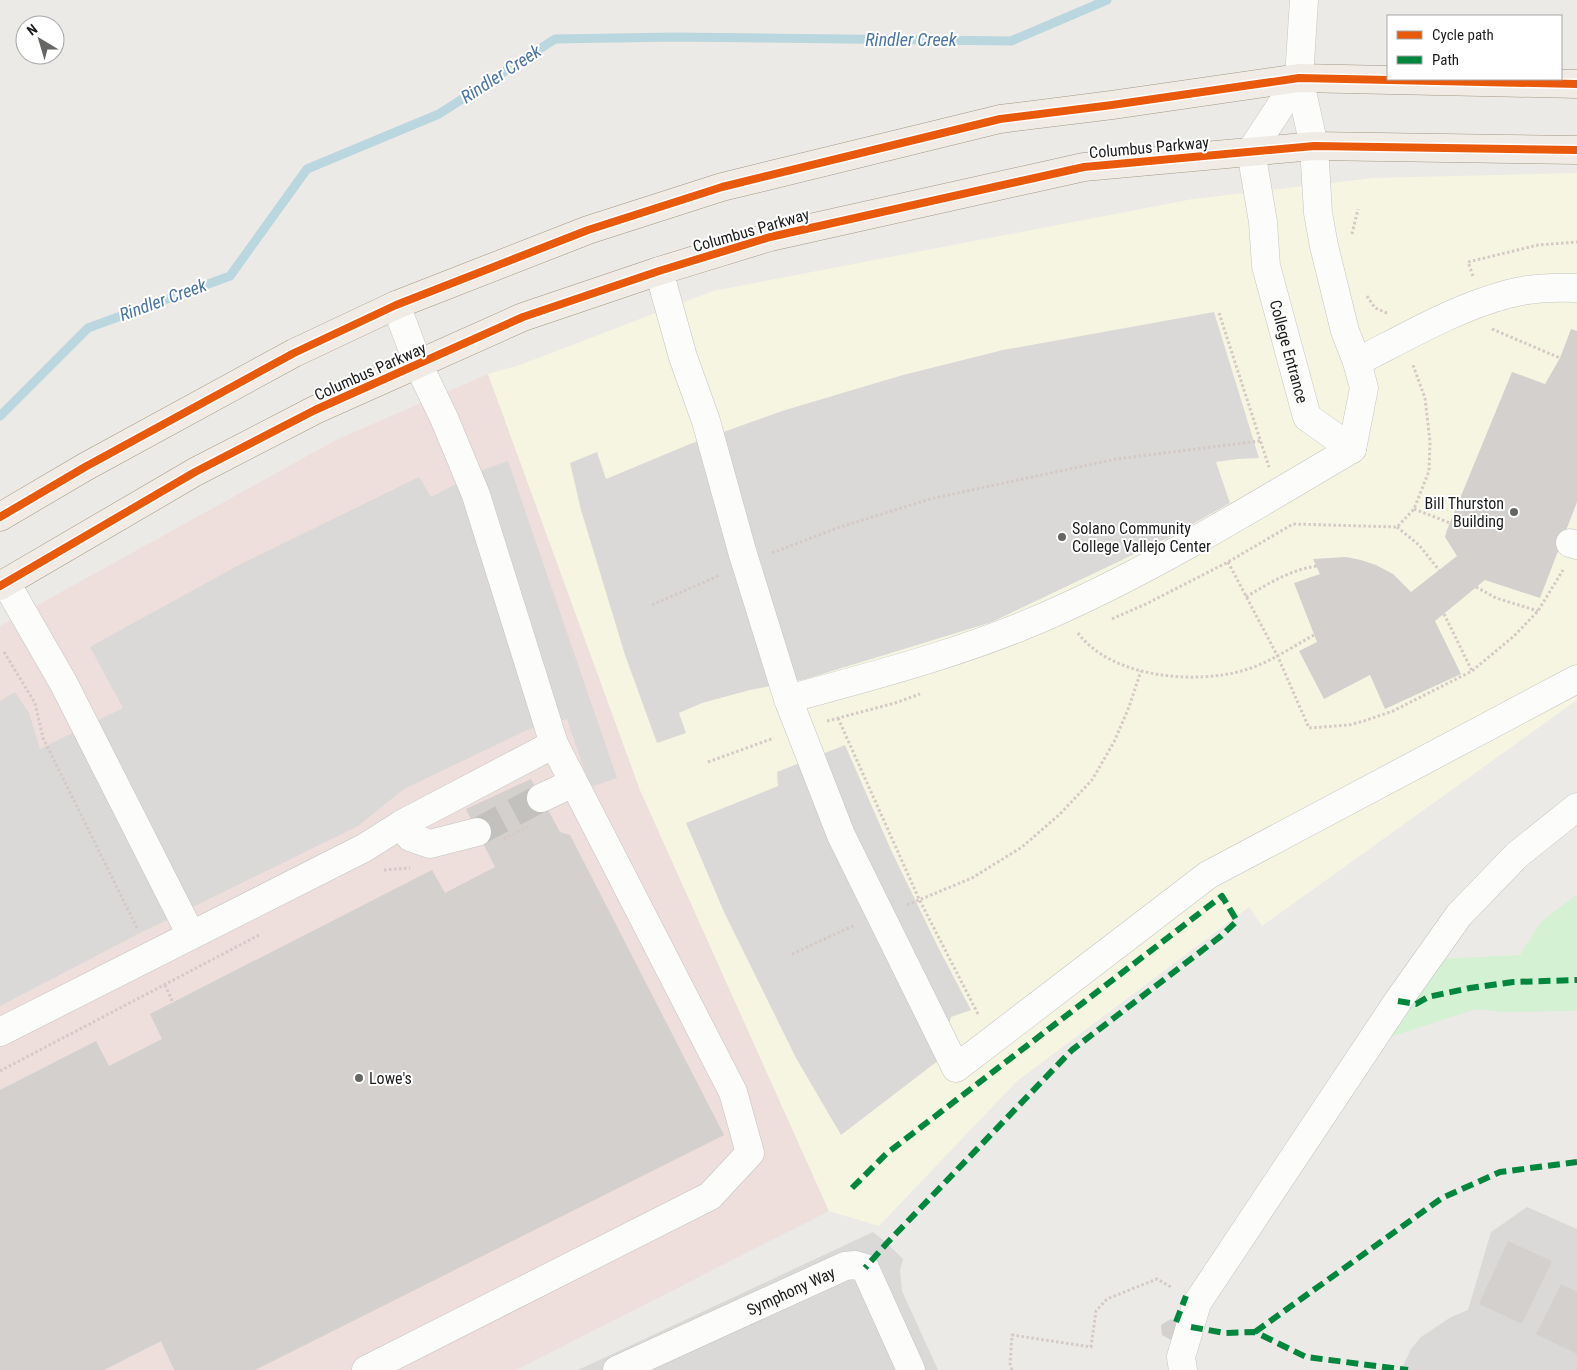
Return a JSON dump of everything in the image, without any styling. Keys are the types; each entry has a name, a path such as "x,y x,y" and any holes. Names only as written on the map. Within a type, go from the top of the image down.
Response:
{"main road":[{"path":"0,517 85,467 294,353 396,306 588,230 732,184 1000,119 1299,78 1387,80"},
{"path":"1392,80 1577,84"},
{"name":"Columbus Parkway","path":"3,585 196,472 315,410 523,317 659,271 770,237 1084,167 1314,146 1577,150"}],"street":[{"path":"788,699 885,673 976,644 1064,609 1211,532 1352,449 1364,388 1357,362 1345,331 1324,246 1318,213 1314,146 1299,78 1304,0"},
{"path":"1251,151 1299,78"},
{"name":"College Entrance","path":"1251,151 1263,222 1266,266 1306,417 1352,449"},
{"path":"659,271 683,357 706,421 746,563 788,699 841,834 956,1068 1208,875 1577,679"},
{"path":"1357,362 1473,306 1509,293 1556,287 1577,288"},
{"path":"366,1370 710,1196 750,1153 733,1092 554,744 476,495 444,418 418,364 396,306"},
{"path":"3,585 64,684 191,934"},
{"path":"0,1032 364,848 402,824 554,744"},
{"path":"539,810 573,784"},
{"path":"1183,1370 1181,1357 1198,1303 1404,993 1459,915 1517,855 1577,807"},
{"path":"402,824 410,837 430,844 477,832"},
{"name":"Symphony Way","path":"618,1370 845,1266 855,1265 865,1268 911,1370"}],"path":[{"path":"1352,238 1358,209"},
{"path":"1363,288 1375,308 1388,314 1402,317 1412,334"},
{"path":"1219,313 1260,441 1293,524"},
{"path":"652,605 746,563 837,528 930,499 1116,459 1260,441"},
{"path":"1414,509 1450,523"},
{"path":"1398,527 1419,545 1440,570"},
{"path":"1228,562 1277,655 1309,728 1349,725 1393,711 1472,671 1514,636 1538,611 1563,571 1573,544"},
{"path":"1246,598 1272,581 1300,568 1318,566"},
{"path":"1476,587 1496,598 1538,611"},
{"path":"1064,609 1079,634 1090,647 1105,658 1141,671 1177,677 1221,676 1246,670 1314,634"},
{"path":"1444,614 1472,671"},
{"path":"4,652 35,703 43,738 173,1003"},
{"path":"792,954 864,921 894,912 919,899 972,878 1022,847 1060,814 1092,780 1114,742 1129,707 1141,671"},
{"path":"838,718 919,899 992,1042"},
{"path":"504,839 539,810"},
{"path":"383,870 413,867"},
{"path":"0,1071 269,930"},
{"path":"1012,1370 1010,1364 1012,1335 1091,1347 1096,1311 1107,1299 1157,1279 1170,1286"}],"shaded area":[{"name":"Solano Community College Vallejo Center","path":"1577,173 1577,700 1262,926 1249,907 1016,1082 879,1226 829,1211 640,790 488,374 520,365 713,291 1193,199 1374,178"},
{"path":"1214,312 1259,458 1216,462 1230,503 1168,538 992,622 806,679 750,690 702,703 679,713 686,733 657,743 625,655 581,510 570,463 597,452 606,479 690,444 782,411 903,375 1003,350"},
{"path":"488,374 640,790 829,1211 516,1370 0,1370 0,626 336,440"},
{"path":"508,461 617,778 590,787 567,719 527,730 404,789 358,826 136,935 0,1006 0,701 15,692 29,713 40,749 123,708 90,647 237,566 419,477 431,497 485,469"},
{"path":"845,745 891,850 971,1010 951,1017 939,1060 841,1135 796,1058 724,912 686,823 778,786 777,772"},
{"path":"1527,1207 1577,1229 1577,1370 1401,1370 1411,1349 1421,1337 1451,1317 1468,1310 1491,1232"},
{"path":"873,1232 903,1259 900,1270 902,1291 938,1370 578,1370"}],"green space":[{"path":"1577,894 1577,1011 1503,1012 1476,1009 1384,1039 1440,959 1520,955 1541,922"}],"building":[{"name":"Bill Thurston Building","path":"1571,329 1577,331 1577,502 1540,598 1485,580 1435,621 1461,674 1385,709 1370,675 1324,699 1299,651 1317,642 1294,583 1320,574 1313,559 1346,557 1376,565 1393,574 1411,592 1457,556 1445,537 1447,530 1512,372 1545,384 1560,358"},
{"name":"Lowe's","path":"531,779 560,832 570,835 724,1135 255,1370 174,1370 161,1341 104,1370 0,1370 0,1090 96,1041 109,1066 162,1039 150,1014 432,870 445,893 495,867 466,809"},
{"path":"1508,1241 1552,1261 1522,1324 1479,1304"},
{"path":"1561,1284 1577,1292 1577,1354 1536,1334"},
{"path":"1171,1319 1180,1324 1173,1341 1162,1335 1161,1325"}],"waterway":[{"name":"Rindler Creek","path":"0,416 88,328 230,276 307,169 439,114 555,39 676,37 1011,41 1107,0"}],"tunnel":[{"path":"477,832 541,798"}],"marked path":[{"path":"852,1188 886,1154 1222,896 1237,921 1221,936 1072,1050 865,1268"},
{"path":"1398,1001 1416,1004 1428,997 1470,988 1513,982 1577,980"},
{"path":"1255,1332 1442,1198 1500,1172 1577,1162"},
{"path":"1176,1322 1186,1296"},
{"path":"1191,1327 1225,1333 1255,1332 1306,1357 1408,1370"}],"cycle path":[{"path":"0,517 85,467 294,353 396,305 588,230 722,187 1000,119 1299,78 1387,80"},
{"path":"1392,80 1577,84"},
{"path":"0,586 195,472 315,410 523,317 659,271 770,237 1084,167 1314,146 1577,150"}],"place":[{"name":"Bill Thurston Building","path":"1514,512"},
{"name":"Solano Community College Vallejo Center","path":"1062,537"},
{"name":"Lowe's","path":"359,1078"}]}
